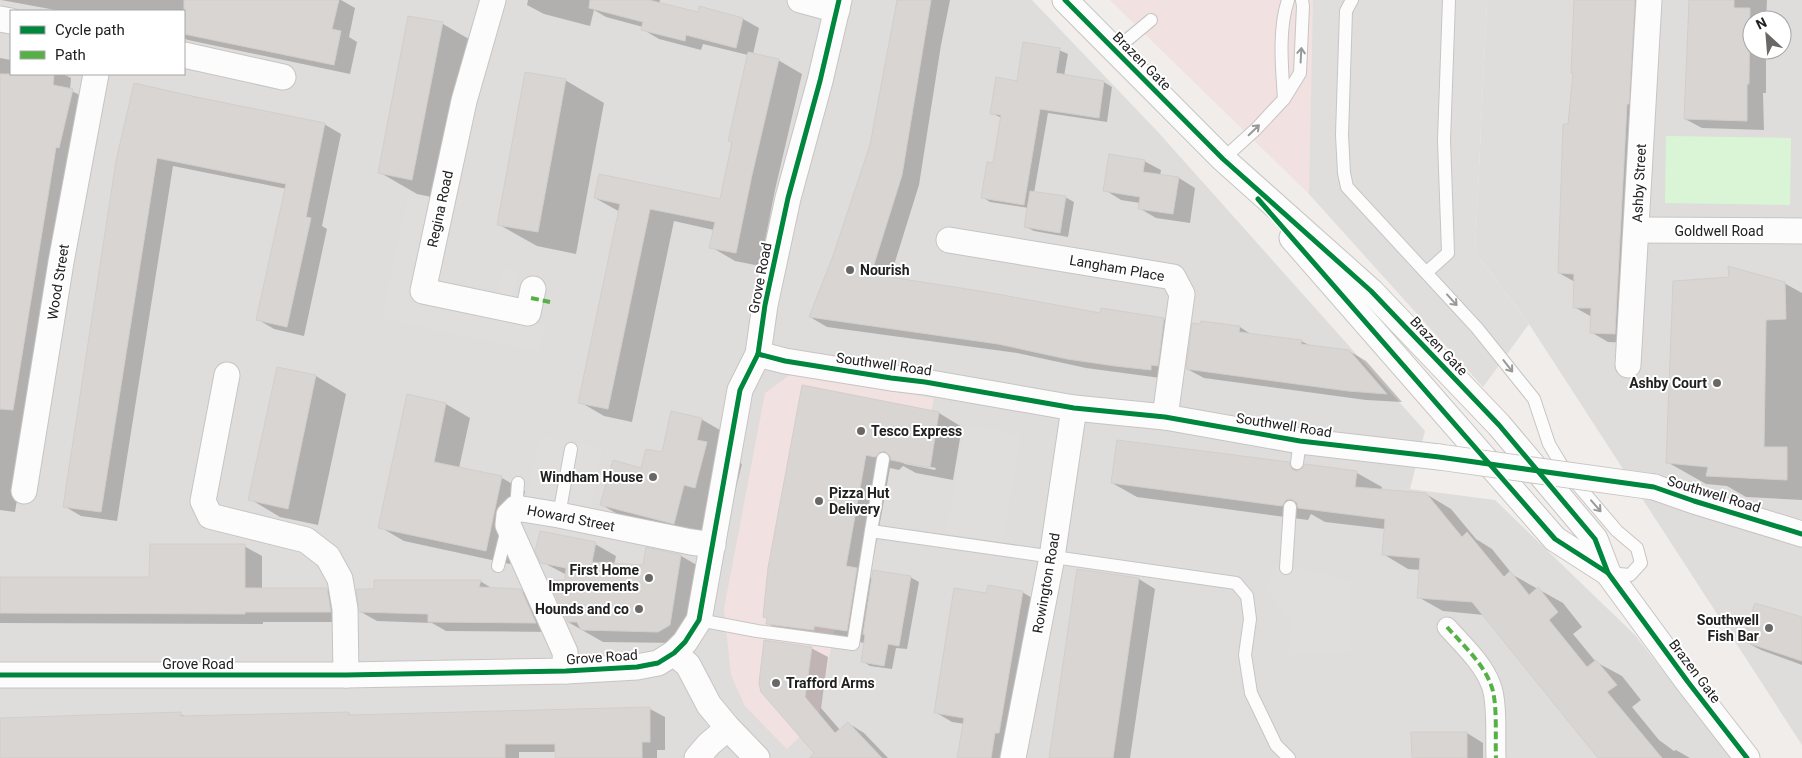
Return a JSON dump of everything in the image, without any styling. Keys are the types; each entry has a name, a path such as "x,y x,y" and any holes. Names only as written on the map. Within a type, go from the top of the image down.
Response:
{"street":[{"name":"Regina Road","path":"493,0 464,101 422,291 528,314 533,289"},
{"path":"800,0 838,5"},
{"name":"Brazen Gate","path":"1065,0 1224,159 1371,291 1499,425 1595,538 1608,573 1688,682 1748,758"},
{"name":"Ashby Street","path":"1628,365 1649,0"},
{"name":"Grove Road","path":"0,675 346,675 566,671 637,667 658,663 674,653 685,642 699,620 740,390 758,354 765,305 788,198 820,82 838,5"},
{"path":"185,56 283,77"},
{"name":"Wood Street","path":"24,491 61,262 96,75"},
{"name":"Brazen Gate","path":"1224,159 1555,539 1608,573"},
{"name":"Goldwell Road","path":"1637,230 1802,231"},
{"name":"Langham Place","path":"949,240 1173,277 1182,294 1165,417"},
{"name":"Southwell Road","path":"758,354 785,361 924,382 1074,408 1165,417 1299,452 1439,457 1654,487 1694,502 1802,534"},
{"path":"226,375 203,501 210,516 306,540 328,557 340,579 345,609 346,675"},
{"name":"Rowington Road","path":"1014,758 1052,557 1074,408"},
{"name":"Howard Street","path":"566,671 565,652 512,516 559,515 713,545"},
{"path":"1447,627 1480,664 1492,686 1496,758"},
{"path":"674,653 688,665 709,705 757,758"},
{"path":"696,758 728,728"}],"lane":[{"path":"1284,99 1282,62 1284,11 1288,0"},
{"path":"1224,159 1284,99 1300,74 1302,0"},
{"path":"1352,0 1346,11 1342,135 1344,173 1348,188 1477,328 1534,399 1549,444 1564,469 1618,531 1638,548 1641,563 1630,574 1608,573"},
{"path":"1426,272 1448,252 1444,140 1449,0"},
{"path":"1115,50 1151,20"},
{"path":"559,515 571,449"},
{"path":"699,620 757,631 853,644 883,459"},
{"path":"498,566 512,516 518,483"},
{"path":"1286,568 1290,507"},
{"path":"871,532 1236,583 1247,596 1250,618 1245,655 1251,693 1276,745 1289,758"}],"shaded area":[{"path":"0,0 1032,0 1158,132 1425,431 1410,489 1495,500 1635,635 1731,758 0,758"},
{"path":"1110,0 1487,0 1475,252 1529,324 1483,387 1309,194"},
{"path":"1313,0 1487,0 1475,252 1529,324 1483,387 1309,194"},
{"path":"1487,0 1802,0 1802,745 1529,324 1475,252"},
{"path":"409,193 431,198 410,298 544,326 538,351 382,318"},
{"path":"503,268 518,271 512,301 497,298"},
{"path":"791,374 934,398 921,466 866,456 818,719 787,749 745,706 731,675 724,609 765,393"},
{"path":"966,425 1021,435 1002,543 946,533"},
{"path":"539,437 602,448 592,507 528,497"},
{"path":"1272,566 1294,568 1350,580 1350,652 1288,655 1292,623 1268,590"}],"green space":[{"path":"1666,136 1791,138 1790,205 1665,203"}],"building":[{"path":"184,0 339,0 332,29 341,31 334,65 185,34"},
{"path":"590,0 649,0 698,12 699,6 743,18 736,48 686,35 685,41 641,30 643,22 589,8"},
{"path":"897,0 931,0 902,175 871,274 986,292 1100,313 1101,308 1164,318 1158,366 1151,365 1151,370 1115,366 1067,359 998,344 809,317 833,256 870,145"},
{"path":"1574,0 1635,0 1629,104 1627,104 1615,334 1590,333 1591,308 1573,308 1574,274 1558,273 1563,124 1568,124 1573,73 1571,73"},
{"path":"1689,0 1734,0 1734,8 1750,8 1750,10 1742,10 1742,60 1749,60 1747,121 1684,119"},
{"path":"408,16 443,22 412,180 378,173"},
{"path":"1023,42 1060,48 1056,73 1104,81 1099,118 1040,109 1024,205 981,198 987,162 993,163 1001,115 990,114 996,77 1017,81"},
{"path":"748,52 779,59 736,253 709,248 715,222 650,209 608,409 578,403 620,204 594,198 599,174 720,199 732,142 728,141"},
{"path":"525,72 566,79 538,232 497,225"},
{"path":"0,74 54,75 53,85 73,89 59,148 56,147 13,410 0,409"},
{"path":"134,83 325,123 306,217 311,218 287,327 256,320 286,184 157,158 101,512 63,507 116,161"},
{"path":"1109,154 1145,160 1143,172 1179,177 1173,214 1138,209 1140,197 1103,191"},
{"path":"1030,191 1066,196 1060,233 1024,227"},
{"name":"Ashby Court","path":"1728,266 1785,282 1786,319 1766,320 1764,447 1787,447 1787,480 1706,476 1708,467 1666,463 1673,281 1729,277"},
{"path":"1201,321 1240,326 1239,332 1302,340 1301,344 1349,350 1387,394 1348,391 1186,369 1192,323 1200,324"},
{"path":"277,367 316,375 288,509 248,500"},
{"path":"802,385 939,412 930,468 891,460 885,451 880,452 875,457 866,455 846,566 857,568 847,631 814,626 814,630 766,624 767,618 763,617 768,568"},
{"path":"407,394 446,403 434,462 502,476 486,551 378,528"},
{"name":"Windham House","path":"671,411 702,418 697,440 707,442 695,488 684,485 674,524 600,505 613,460 641,468 646,449 662,452"},
{"path":"1117,440 1289,462 1292,469 1296,471 1303,468 1305,464 1357,471 1355,487 1426,493 1462,537 1467,532 1504,577 1510,571 1529,595 1538,587 1558,612 1549,620 1587,667 1596,660 1617,685 1607,692 1662,758 1598,758 1472,602 1417,598 1420,558 1382,555 1385,519 1298,508 1297,503 1291,499 1286,500 1282,506 1111,483"},
{"path":"540,531 596,542 592,562 643,565 646,547 681,555 670,625 658,632 581,630 577,622 568,622 549,580 565,580 566,568 541,563 535,551"},
{"path":"150,544 245,544 245,588 327,588 331,612 245,612 245,614 0,613 0,577 149,577"},
{"path":"1077,569 1139,578 1113,758 1049,758"},
{"path":"873,570 911,576 899,646 888,644 884,666 861,662 865,635 863,634"},
{"path":"374,580 481,580 479,587 521,589 536,623 428,622 428,614 359,612 356,589 374,589"},
{"path":"988,585 1023,591 999,733 995,733 991,758 957,758 964,718 934,713 954,588 986,593"},
{"name":"Southwell Fish Bar","path":"1755,603 1802,617 1802,661 1742,641"},
{"path":"764,640 812,647 805,697 835,733 848,722 882,758 809,758 814,753 761,692 759,683"},
{"path":"650,707 650,742 642,742 642,758 555,758 555,744 505,744 505,758 0,758 0,718 181,712 181,716 349,712 349,715"},
{"path":"1411,732 1467,732 1467,758 1412,758"}],"marked path":[{"path":"531,298 550,302"},
{"path":"1447,627 1478,662 1491,685 1495,711 1496,758"}],"cycle path":[{"path":"0,675 346,675 566,671 637,667 658,663 674,653 685,642 699,620 740,390 758,354 765,305 788,198 820,81 839,0"},
{"path":"1065,0 1223,159 1371,291 1499,425 1595,539 1608,573 1688,682 1747,758"},
{"path":"1258,199 1555,539 1608,573"},
{"path":"758,354 785,361 925,382 1074,408 1165,417 1300,441 1439,457 1654,487 1802,534"}],"place":[{"name":"Nourish","path":"850,270"},
{"name":"Ashby Court","path":"1717,383"},
{"name":"Tesco Express","path":"861,431"},
{"name":"Windham House","path":"653,477"},
{"name":"Pizza Hut Delivery","path":"819,501"},
{"name":"First Home Improvements","path":"649,578"},
{"name":"Hounds and co","path":"639,609"},
{"name":"Southwell Fish Bar","path":"1769,628"},
{"name":"Trafford Arms","path":"776,683"}]}
